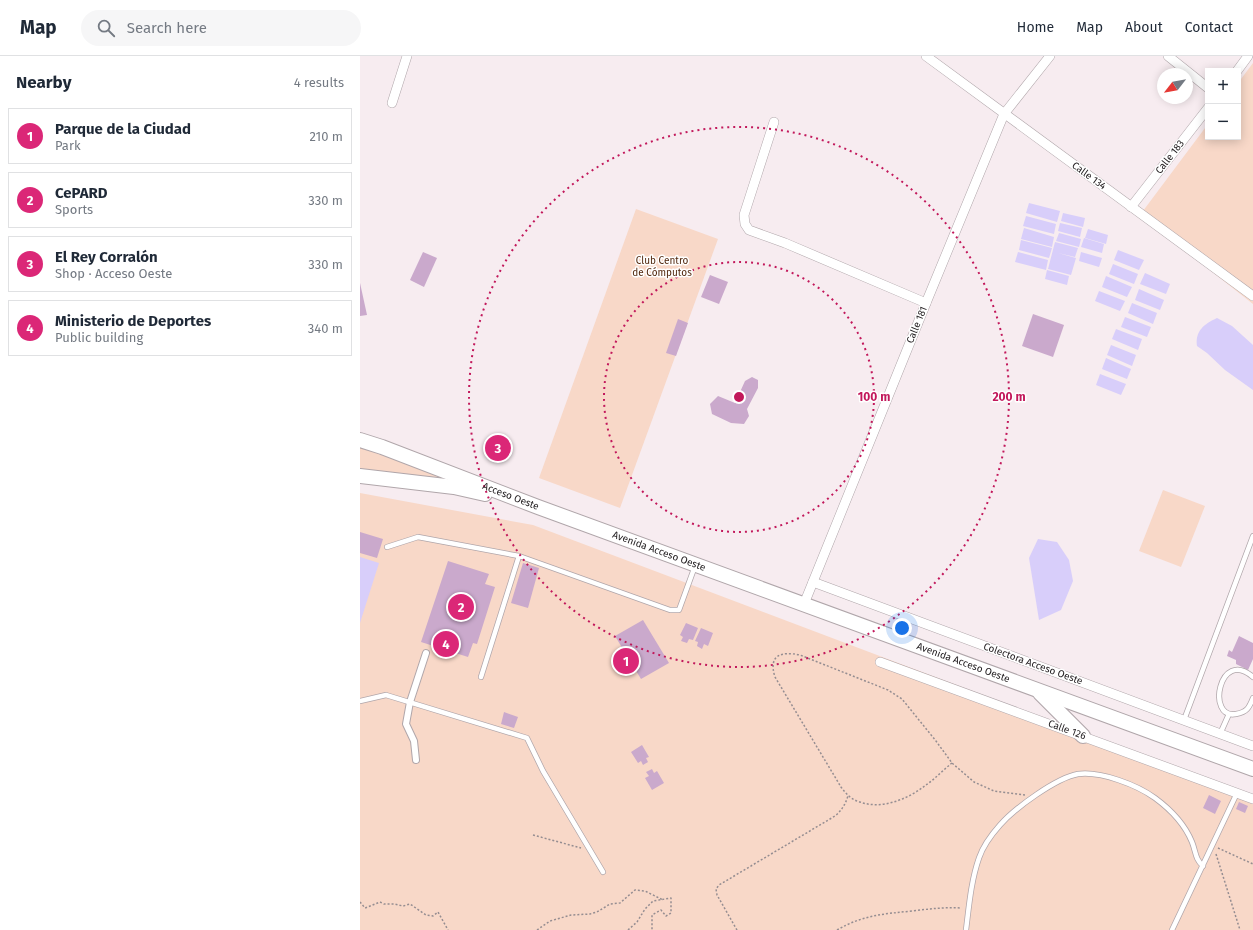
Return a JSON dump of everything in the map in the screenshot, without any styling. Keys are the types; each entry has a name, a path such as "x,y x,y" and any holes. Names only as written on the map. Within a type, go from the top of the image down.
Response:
{"highway":[{"name":"Acceso Oeste","path":"360,440 538,506"},
{"name":"Acceso Oeste","path":"360,476 454,487 538,506"},
{"name":"Avenida Acceso Oeste","path":"538,506 1253,769"},
{"path":"1037,690 1083,736"}],"street":[{"path":"392,103 406,56"},
{"name":"Calle 134","path":"926,56 1253,296"},
{"name":"Calle 181","path":"804,604 1004,114 1050,56"},
{"path":"1168,56 1205,86"},
{"path":"1239,68 1248,56"},
{"name":"Calle 183","path":"1131,207 1205,112"},
{"path":"774,122 744,215 745,224 750,230 926,303"},
{"name":"Colectora Acceso Oeste","path":"813,582 1253,746"},
{"path":"416,760 414,741 406,724 410,702 426,653"},
{"name":"Calle 126","path":"880,662 1253,799"}],"lane":[{"path":"1184,720 1253,536"},
{"path":"387,547 418,537 519,556 670,610 679,610 696,565"},
{"path":"481,677 519,556"},
{"path":"1253,677 1247,672 1238,669 1230,672 1225,675 1218,693 1219,704 1229,714 1240,713 1248,709 1253,698"},
{"path":"360,701 386,695 527,738 543,771 603,872"},
{"path":"1220,734 1229,714"},
{"path":"966,930 975,871 983,849 1000,824 1021,806 1058,781 1079,774 1105,776 1120,780 1154,797 1172,812 1192,841 1198,862 1203,866"},
{"path":"1172,930 1237,793"}],"path":[{"path":"952,763 925,786 911,795 894,802 881,805 871,805 859,802 848,796 841,787 775,677 773,669 774,660 781,653 789,652 800,654 888,690 902,699 920,720 952,763 974,782 994,791 1035,796"},
{"path":"737,930 717,895 716,889 719,885 835,816 845,804 848,796"},
{"path":"533,835 591,851"},
{"path":"1213,845 1253,864"},
{"path":"1213,845 1240,930"},
{"path":"537,930 550,921 571,915 590,914 597,912 610,904 620,903 635,890 645,891 663,900"},
{"path":"628,930 638,922 645,909 654,901 671,898 671,913 666,916 661,910 652,915 652,930"},
{"path":"360,902 365,908 380,902 384,904 403,906 410,904 426,915 433,916 438,912 448,930"},
{"path":"837,930 850,923 868,917 945,907 968,909"}],"green space":[{"path":"1253,63 1253,304 1140,215 1205,128 1205,140 1241,140 1241,79"},
{"name":"Club Centro de Cómputos","path":"636,209 718,239 620,508 539,478"},
{"path":"360,446 459,481 360,469"},
{"path":"1163,490 1205,506 1181,567 1139,551"},
{"path":"360,493 533,525 1253,797 1253,930 360,930"}],"shaded area":[{"path":"1029,203 1060,211 1057,222 1026,213"},
{"path":"1063,213 1085,218 1083,227 1061,221"},
{"path":"1026,216 1056,224 1054,234 1023,226"},
{"path":"1060,223 1082,228 1080,237 1058,231"},
{"path":"1024,228 1054,237 1052,247 1021,239"},
{"path":"1088,229 1108,235 1106,244 1085,238"},
{"path":"1059,233 1081,239 1079,247 1056,241"},
{"path":"1084,238 1104,244 1102,253 1081,247"},
{"path":"1021,240 1052,248 1049,258 1019,250"},
{"path":"1055,242 1078,248 1075,257 1058,253 1076,258 1071,275 1048,269"},
{"path":"1118,250 1144,260 1139,270 1114,260"},
{"path":"1018,252 1048,260 1046,270 1015,262"},
{"path":"1081,252 1102,258 1099,267 1079,261"},
{"path":"1113,264 1138,274 1134,284 1109,274"},
{"path":"1047,270 1069,276 1067,285 1045,279"},
{"path":"1145,273 1170,284 1166,294 1140,284"},
{"path":"1106,276 1132,287 1127,297 1102,287"},
{"path":"1139,289 1164,300 1160,310 1135,300"},
{"path":"1099,291 1125,301 1120,311 1095,301"},
{"path":"1132,303 1157,313 1153,324 1128,313"},
{"path":"1125,317 1151,327 1147,337 1121,327"},
{"path":"1217,318 1232,326 1253,345 1253,390 1225,370 1197,346 1197,336 1201,329"},
{"path":"1116,329 1142,339 1138,350 1112,339"},
{"path":"1111,345 1136,355 1132,366 1107,355"},
{"path":"1106,358 1131,369 1127,379 1102,369"},
{"path":"1100,374 1126,384 1121,395 1096,385"},
{"path":"1038,539 1057,542 1069,560 1073,581 1061,610 1039,620 1029,558"},
{"path":"360,557 379,563 360,623"}],"building":[{"path":"423,252 437,258 424,287 410,280"},
{"path":"710,275 728,282 719,304 701,297"},
{"path":"360,283 367,315 360,316"},
{"path":"1033,314 1064,325 1053,357 1022,346"},
{"path":"678,319 688,323 676,356 666,353"},
{"path":"752,377 758,380 758,388 747,409 749,416 744,424 731,423 712,414 710,404 718,396 735,403 745,381"},
{"path":"360,532 383,539 377,558 360,553"},
{"path":"448,561 489,574 485,584 495,587 477,644 473,643 468,657 421,642"},
{"path":"523,563 539,568 528,608 511,603"},
{"path":"643,620 669,663 641,679 615,636"},
{"path":"686,623 698,628 693,640 689,639 687,643 681,641 683,637 680,635"},
{"path":"701,628 713,633 708,646 704,644 702,649 697,646 698,642 695,641"},
{"path":"1239,636 1253,643 1253,659 1248,670 1236,664 1236,660 1227,656 1229,650 1232,652"},
{"path":"504,712 518,717 514,728 501,724"},
{"path":"642,745 649,757 646,758 648,762 643,765 641,761 638,763 631,752"},
{"path":"652,769 654,773 657,771 664,783 652,790 645,778 649,776 646,772"},
{"path":"1209,795 1221,801 1215,814 1203,808"},
{"path":"1239,802 1248,806 1245,813 1236,809"}],"place":[{"name":"El Rey Corralón","path":"498,448"},
{"name":"CePARD","path":"461,607"},
{"name":"Ministerio de Deportes","path":"446,644"},
{"name":"Parque de la Ciudad","path":"626,661"}]}
